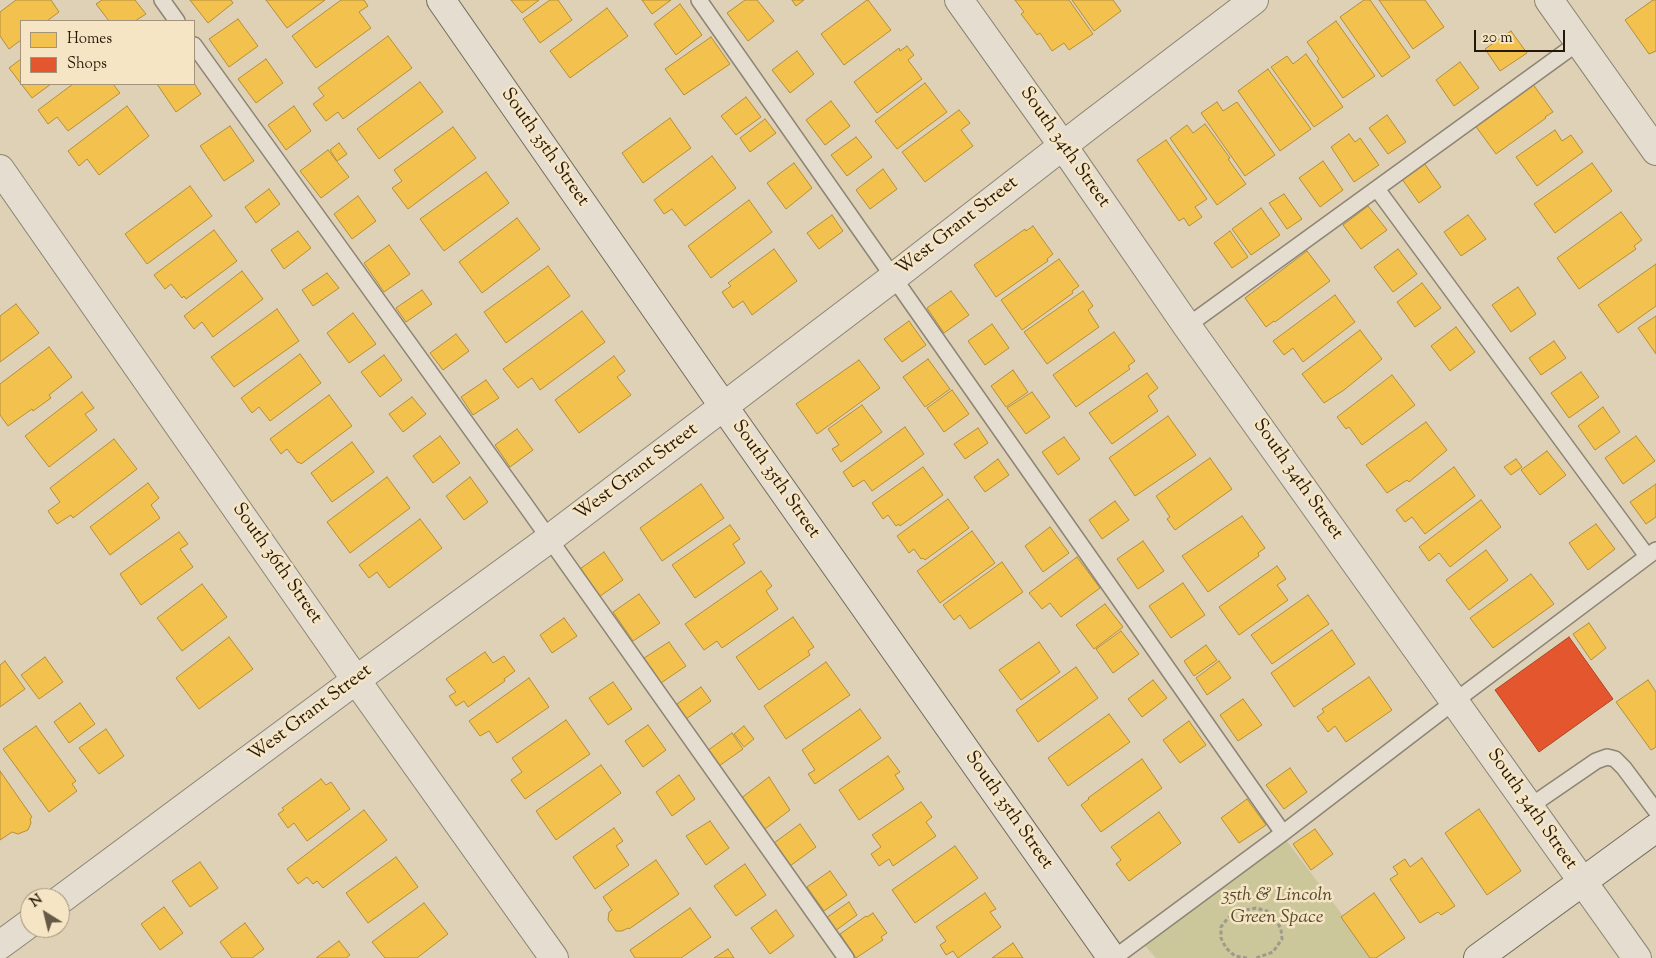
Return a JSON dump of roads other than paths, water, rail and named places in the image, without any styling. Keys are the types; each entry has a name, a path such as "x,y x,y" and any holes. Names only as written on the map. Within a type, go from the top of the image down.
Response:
{"street":[{"name":"South 35th Street","path":"441,0 724,407 1113,958"},
{"name":"South 34th Street","path":"959,0 1063,146 1187,326 1455,701 1581,882 1637,958"},
{"name":"West Grant Street","path":"70,893 549,539 1254,0"},
{"path":"1549,0 1656,151"},
{"name":"South 36th Street","path":"0,169 356,680 554,958"},
{"path":"1478,958 1656,828"},
{"path":"0,945 20,930"}],"lane":[{"path":"162,0 176,20"},
{"path":"699,0 1283,833"},
{"path":"1187,326 1578,42"},
{"path":"195,46 549,539 846,958"},
{"path":"1113,958 1283,833 1651,553 1377,189"},
{"path":"1529,807 1596,761 1607,757 1615,758 1656,811"}],"park label":[{"name":"35th & Lincoln Green Space","path":"1277,908"}]}
